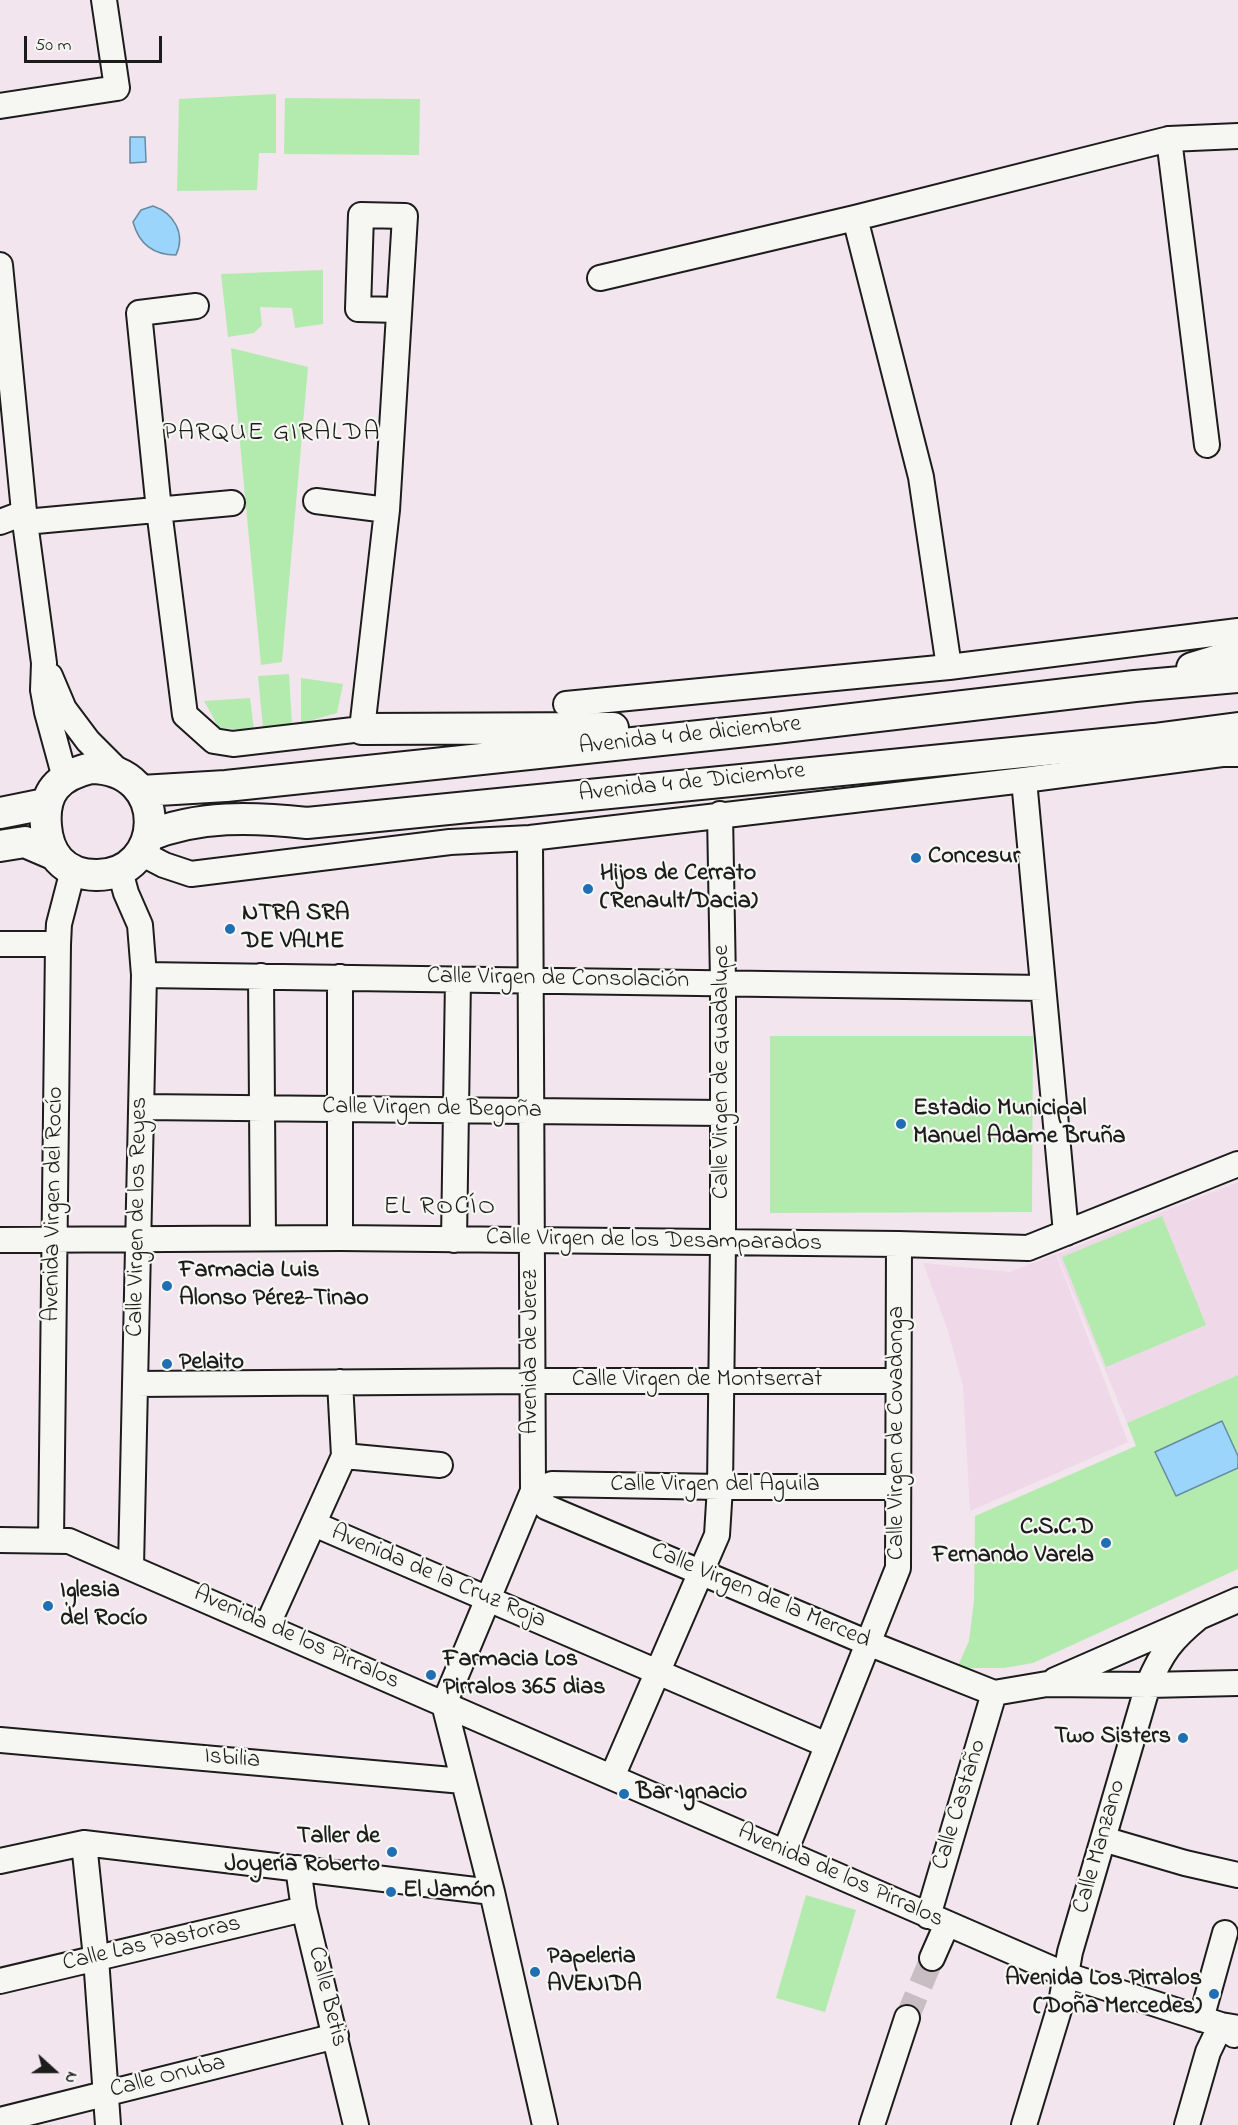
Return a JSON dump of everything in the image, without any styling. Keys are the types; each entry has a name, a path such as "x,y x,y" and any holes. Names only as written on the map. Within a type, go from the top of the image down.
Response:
{"main road":[{"path":"1132,687 1238,654"},
{"name":"Avenida 4 de diciembre","path":"130,782 226,786 1238,677"},
{"path":"362,729 775,728"},
{"name":"Avenida 4 de Diciembre","path":"136,853 176,826 224,820 264,818 307,823 1143,740 1238,728"},
{"path":"0,846 25,842 63,862 88,875 104,875 136,853 148,809 130,782 105,768 91,768 77,771 65,778 53,790 45,804 47,838 63,862"},
{"path":"0,813 45,804"}],"street":[{"path":"0,106 117,88 104,0"},
{"path":"600,278 855,218 1169,139 1238,136"},
{"path":"1169,139 1207,445"},
{"path":"855,218 921,477 948,667"},
{"path":"0,265 24,517 44,663 43,690 65,778"},
{"path":"196,306 139,313 159,510 185,716 214,741 232,744 362,729 387,510 399,310"},
{"path":"316,501 387,510"},
{"path":"0,522 24,517 159,510 232,503"},
{"path":"566,704 948,667 1238,631"},
{"path":"44,663 64,709 88,741 130,782"},
{"path":"136,853 190,874 450,842 530,838 1024,780 1222,754 1238,754"},
{"path":"1024,780 1066,1233"},
{"name":"Calle Virgen de Guadalupe","path":"612,1777 717,1535 720,1487 723,1242 723,982 720,814"},
{"name":"Avenida de Jerez","path":"444,1704 533,1491 530,838"},
{"name":"Calle Virgen de los Reyes","path":"131,1567 144,975 140,925 126,893 136,853"},
{"name":"Avenida Virgen del Rocío","path":"51,1540 58,944 63,862"},
{"path":"0,944 58,944"},
{"name":"Calle Virgen de Consolación","path":"144,975 1043,988"},
{"path":"261,976 263,1238"},
{"path":"339,1238 340,977"},
{"path":"454,1240 458,979"},
{"name":"Calle Virgen de Begoña","path":"142,1107 723,1113"},
{"name":"Calle Virgen de los Desamparados","path":"0,1240 339,1238 899,1244 1028,1248 1238,1164"},
{"name":"Calle Virgen de Covadonga","path":"784,1852 898,1568 899,1244"},
{"name":"Calle Virgen de Montserrat","path":"135,1384 898,1381"},
{"path":"267,1626 344,1456 340,1382"},
{"path":"344,1456 440,1465"},
{"name":"Calle Virgen del Aguila","path":"533,1491 552,1484 720,1487 898,1486"},
{"name":"Calle Virgen de la Merced","path":"533,1491 546,1507 994,1694"},
{"name":"Avenida de la Cruz Roja","path":"314,1524 827,1745"},
{"name":"Avenida de los Pirralos","path":"0,1540 69,1541 1066,1975 1225,2028"},
{"path":"1047,1684 1238,1600"},
{"name":"Calle Manzano","path":"1024,2125 1061,2003 1070,1952 1148,1685 1157,1662 1172,1641 1199,1617"},
{"path":"1138,1643 1151,1646 1157,1656 1157,1662"},
{"path":"994,1694 1047,1684 1238,1683"},
{"name":"Calle Castaño","path":"932,1958 937,1920 994,1694"},
{"path":"444,1704 492,1892 546,2125"},
{"name":"Isbilia","path":"0,1740 463,1781"},
{"path":"1103,1839 1185,1863 1238,1875"},
{"path":"0,1861 84,1843 492,1892"},
{"path":"84,1843 96,1958 108,2125"},
{"name":"Calle Betis","path":"298,1868 304,1910 356,2125"},
{"name":"Calle Las Pastoras","path":"0,1981 304,1910"},
{"path":"1187,2125 1208,2052 1225,2028 1225,1933"},
{"path":"872,2125 907,2018"},
{"name":"Calle Onuba","path":"0,2120 336,2036"}],"shaded area":[{"path":"1238,1182 1238,1375 1127,1423 1057,1254"},
{"path":"1056,1254 1128,1442 970,1511 963,1386 948,1331 923,1263 1010,1272"}],"green space":[{"path":"276,94 276,153 259,153 257,190 177,191 179,99"},
{"path":"285,98 420,99 419,155 284,154"},
{"path":"323,270 323,324 295,328 292,308 260,307 262,325 254,333 228,337 221,274"},
{"path":"231,348 308,367 282,662 261,665"},
{"path":"289,674 292,725 263,728 258,676"},
{"path":"301,678 343,684 337,713 301,723"},
{"path":"250,698 254,730 219,728 204,701"},
{"name":"Estadio Municipal Manuel Adame Bruña","path":"770,1036 1033,1036 1032,1212 770,1213"},
{"path":"1162,1216 1206,1325 1106,1367 1062,1257"},
{"name":"C.S.C.D Fernando Varela","path":"1238,1375 1238,1569 1033,1663 1004,1668 957,1668 969,1641 974,1600 975,1516 1136,1446 1127,1423"},
{"path":"806,1895 856,1910 825,2012 776,1998"}],"water":[{"path":"130,137 145,137 146,162 130,163"},
{"path":"153,206 167,214 176,225 180,239 176,255 160,253 148,247 136,230 133,222 141,210"},
{"path":"1222,1421 1238,1456 1238,1468 1176,1496 1155,1452"}],"tunnel":[{"path":"907,2018 932,1958"}],"place":[{"name":"Concesur","path":"916,858"},
{"name":"Hijos de Cerrato (Renault/Dacia)","path":"588,889"},
{"name":"NTRA SRA DE VALME","path":"230,929"},
{"name":"Estadio Municipal Manuel Adame Bruña","path":"901,1124"},
{"name":"Farmacia Luis Alonso Pérez-Tinao","path":"167,1286"},
{"name":"Pelaito","path":"167,1364"},
{"name":"C.S.C.D Fernando Varela","path":"1106,1543"},
{"name":"Iglesia del Rocío","path":"48,1606"},
{"name":"Farmacia Los Pirralos 365 dias","path":"431,1675"},
{"name":"Two Sisters","path":"1183,1738"},
{"name":"Bar Ignacio","path":"624,1794"},
{"name":"Taller de Joyería Roberto","path":"392,1852"},
{"name":"El Jamón","path":"391,1892"},
{"name":"Papeleria AVENIDA","path":"535,1972"},
{"name":"Avenida Los Pirralos (Doña Mercedes)","path":"1214,1994"}],"district":[{"name":"PARQUE GIRALDA","path":"272,435"},
{"name":"EL ROCÍO","path":"440,1209"}]}
